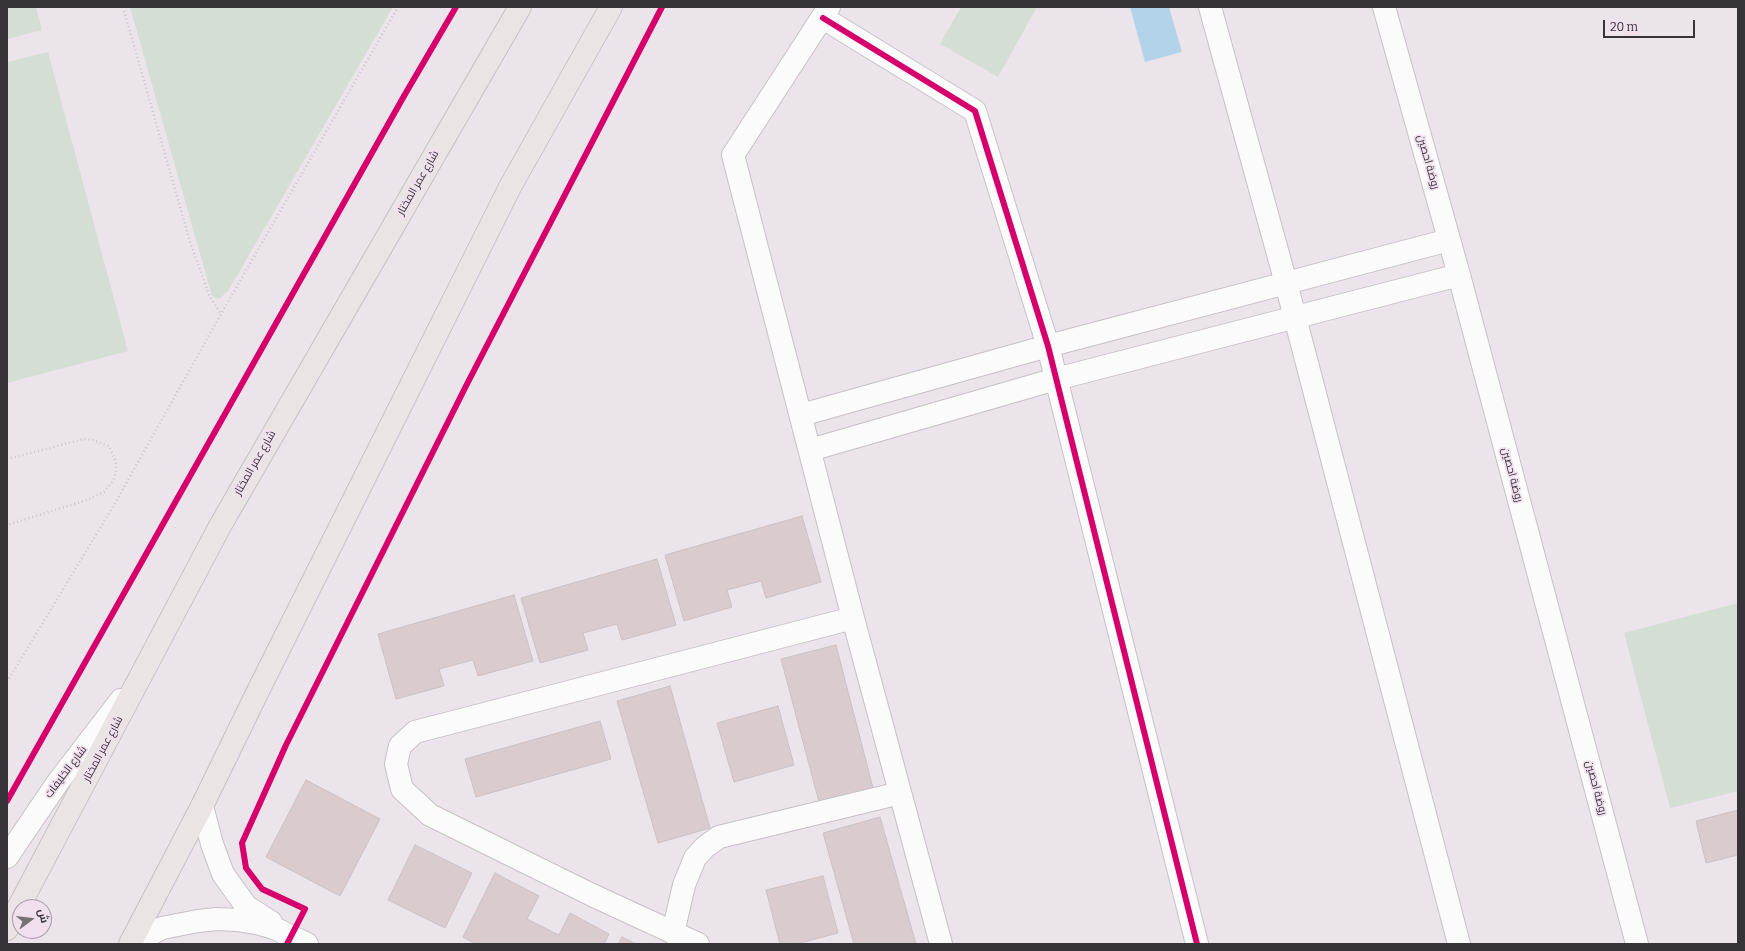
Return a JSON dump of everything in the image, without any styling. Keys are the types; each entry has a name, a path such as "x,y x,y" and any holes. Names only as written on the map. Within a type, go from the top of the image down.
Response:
{"main road":[{"name":"شارع عمر المختار","path":"7,929 220,526 256,461 325,345 520,7"},
{"path":"131,944 202,806 510,187 611,7"}],"street":[{"path":"1210,7 1286,283 1459,944"},
{"name":"روضة احصين","path":"1384,7 1459,275 1637,944"},
{"path":"941,944 853,618 733,155 826,12 975,111 1048,346 1197,944"},
{"path":"801,415 1048,346 1449,240"},
{"path":"810,450 1056,379 1459,275"},
{"path":"698,944 592,895 430,815 402,789 396,764 400,746 416,732 853,618"},
{"name":"شارع الخليفات","path":"7,857 58,782 144,670"},
{"path":"673,933 684,886 695,858 705,847 719,837 900,792"},
{"path":"202,806 212,844 223,874 246,906 300,940"},
{"path":"131,944 162,928 198,921 217,920 237,920 256,923 300,940"}],"path":[{"path":"123,7 190,242 210,297 221,314"},
{"path":"7,682 114,505 221,314 398,7"},
{"path":"7,459 84,439 93,440 109,446 116,462 116,472 113,481 104,492 87,500 7,525"}],"shaded area":[{"path":"7,7 36,7 42,30 7,39"},
{"path":"130,7 393,7 228,291 217,299 212,296"},
{"path":"961,7 1037,7 998,77 940,44"},
{"path":"48,52 128,351 7,383 7,62"},
{"path":"1738,603 1738,791 1670,808 1624,633"}],"water":[{"path":"1130,7 1169,7 1182,52 1145,62"}],"building":[{"path":"802,516 821,582 766,598 761,581 727,590 732,607 684,621 665,555"},
{"path":"657,559 676,625 622,640 617,624 583,633 588,650 540,663 521,598"},
{"path":"514,595 533,661 478,676 473,660 439,669 444,686 396,699 378,634"},
{"path":"836,645 873,788 819,802 781,659"},
{"path":"670,686 710,828 658,843 617,701"},
{"path":"778,706 794,765 734,782 717,723"},
{"path":"600,721 611,759 476,797 465,759"},
{"path":"306,780 380,819 340,896 266,857"},
{"path":"1738,810 1738,855 1706,863 1696,821"},
{"path":"880,817 916,944 854,944 823,833"},
{"path":"415,845 472,873 445,928 388,900"},
{"path":"495,873 539,896 527,919 559,935 570,913 609,934 604,944 476,944 463,937"},
{"path":"823,876 838,933 796,944 780,944 766,890"},
{"path":"622,937 636,944 618,944"}],"cycle path":[{"path":"7,801 404,96 456,7"},
{"path":"287,944 305,909 262,889 246,868 242,843 286,745 467,384 662,7"},
{"path":"823,18 975,111 1048,346 1197,944"}]}
